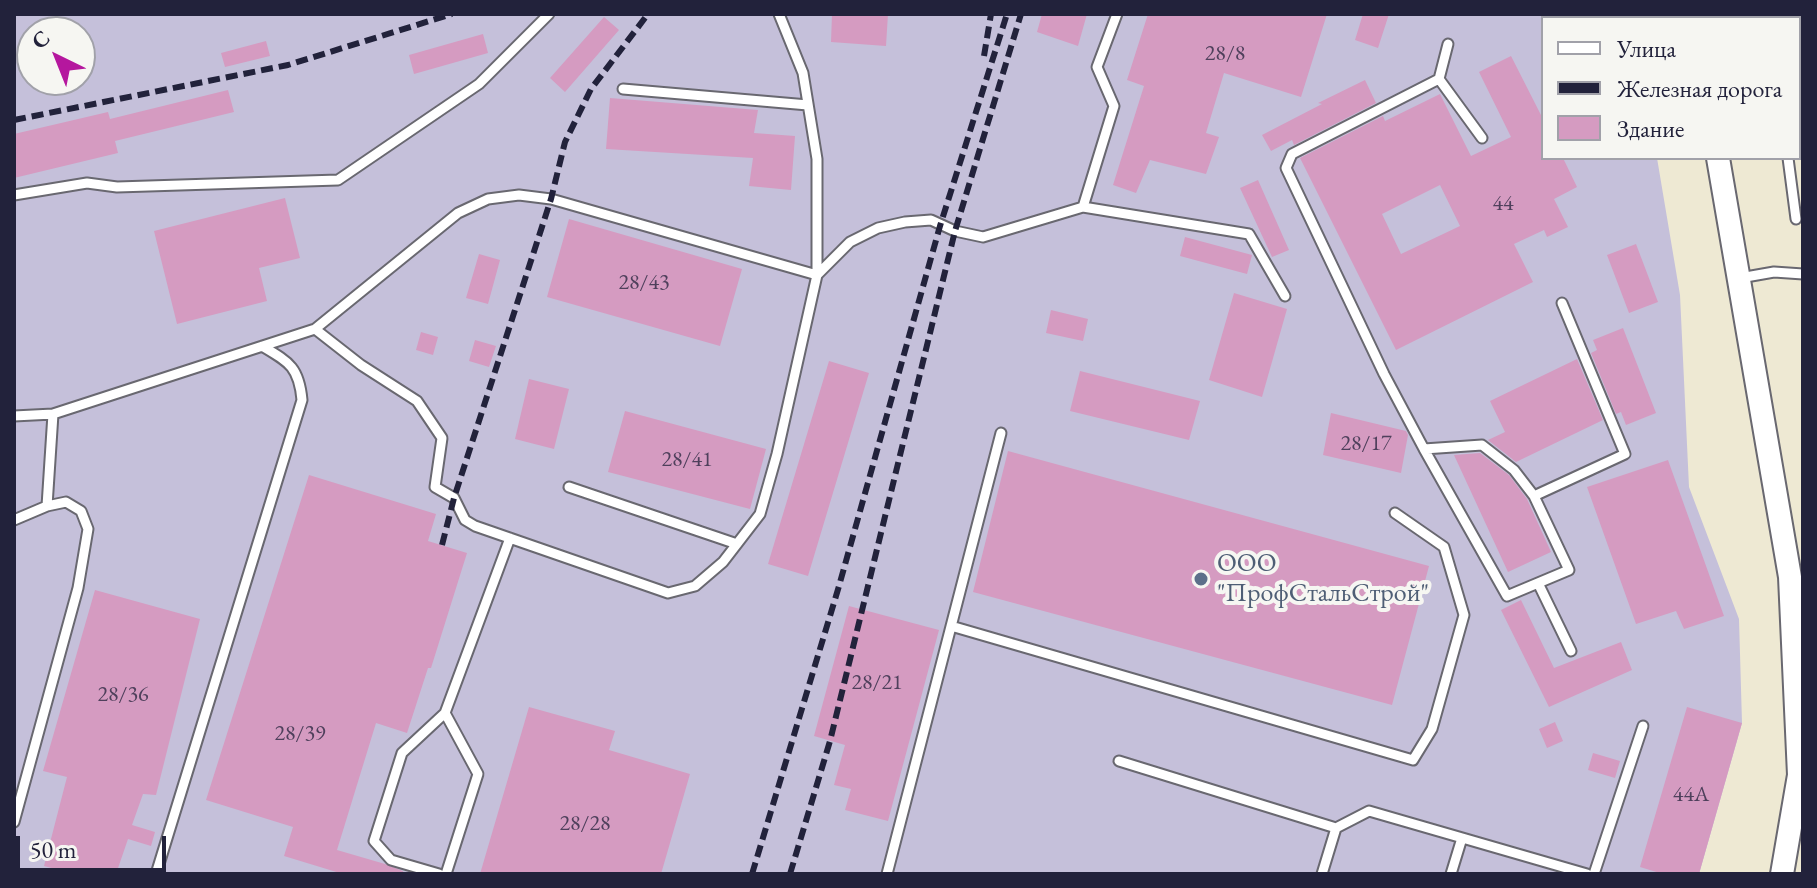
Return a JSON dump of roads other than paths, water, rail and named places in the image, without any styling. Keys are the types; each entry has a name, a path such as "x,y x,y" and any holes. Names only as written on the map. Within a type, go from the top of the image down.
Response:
{"street":[{"path":"1718,160 1796,576 1799,775 1782,874"}],"lane":[{"path":"14,195 87,183 117,187 338,180 479,84 549,14"},
{"path":"315,329 361,365 417,401 442,438 435,487 454,498 465,520 668,593 695,586 723,562 760,514 777,454 817,275 817,159 803,73 779,14"},
{"path":"1083,207 1114,106 1097,67 1117,14"},
{"path":"1424,449 1482,445 1514,470 1534,496 1569,570 1507,596 1424,449 1384,374 1286,168 1292,154 1439,79 1448,44"},
{"path":"1439,79 1482,138"},
{"path":"623,89 808,105"},
{"path":"1788,160 1796,219"},
{"path":"14,416 53,414 315,329 458,213 488,199 519,195 551,199 817,275"},
{"path":"817,275 850,242 878,228 931,220 955,231 983,237 1083,207 1249,234 1285,296"},
{"path":"1740,278 1774,272 1803,274"},
{"path":"1534,496 1625,454 1562,303"},
{"path":"156,874 302,400 300,379 289,363 262,346"},
{"path":"47,506 53,414"},
{"path":"887,874 1001,433"},
{"path":"569,487 737,544"},
{"path":"14,520 47,506 66,502 81,511 88,529 78,588 14,822"},
{"path":"951,626 1413,760 1432,729 1464,615 1444,547 1395,513"},
{"path":"439,874 391,860 374,841 402,753 445,713 510,538"},
{"path":"1538,583 1571,651"},
{"path":"445,713 478,774 446,874"},
{"path":"1594,874 1643,726"},
{"path":"1119,761 1336,828 1369,811 1587,874"},
{"path":"1322,874 1336,828"},
{"path":"1451,874 1462,838"}],"railway":[{"path":"14,120 288,65 452,14"},
{"path":"442,545 454,498 551,199 565,142 591,89 648,14"},
{"path":"984,56 991,14"},
{"path":"752,874 839,586 940,226 1007,14"},
{"path":"790,874 830,741 955,231 1021,14"}],"place":[{"name":"ООО \"ПрофСтальСтрой\"","path":"1201,579"}]}
